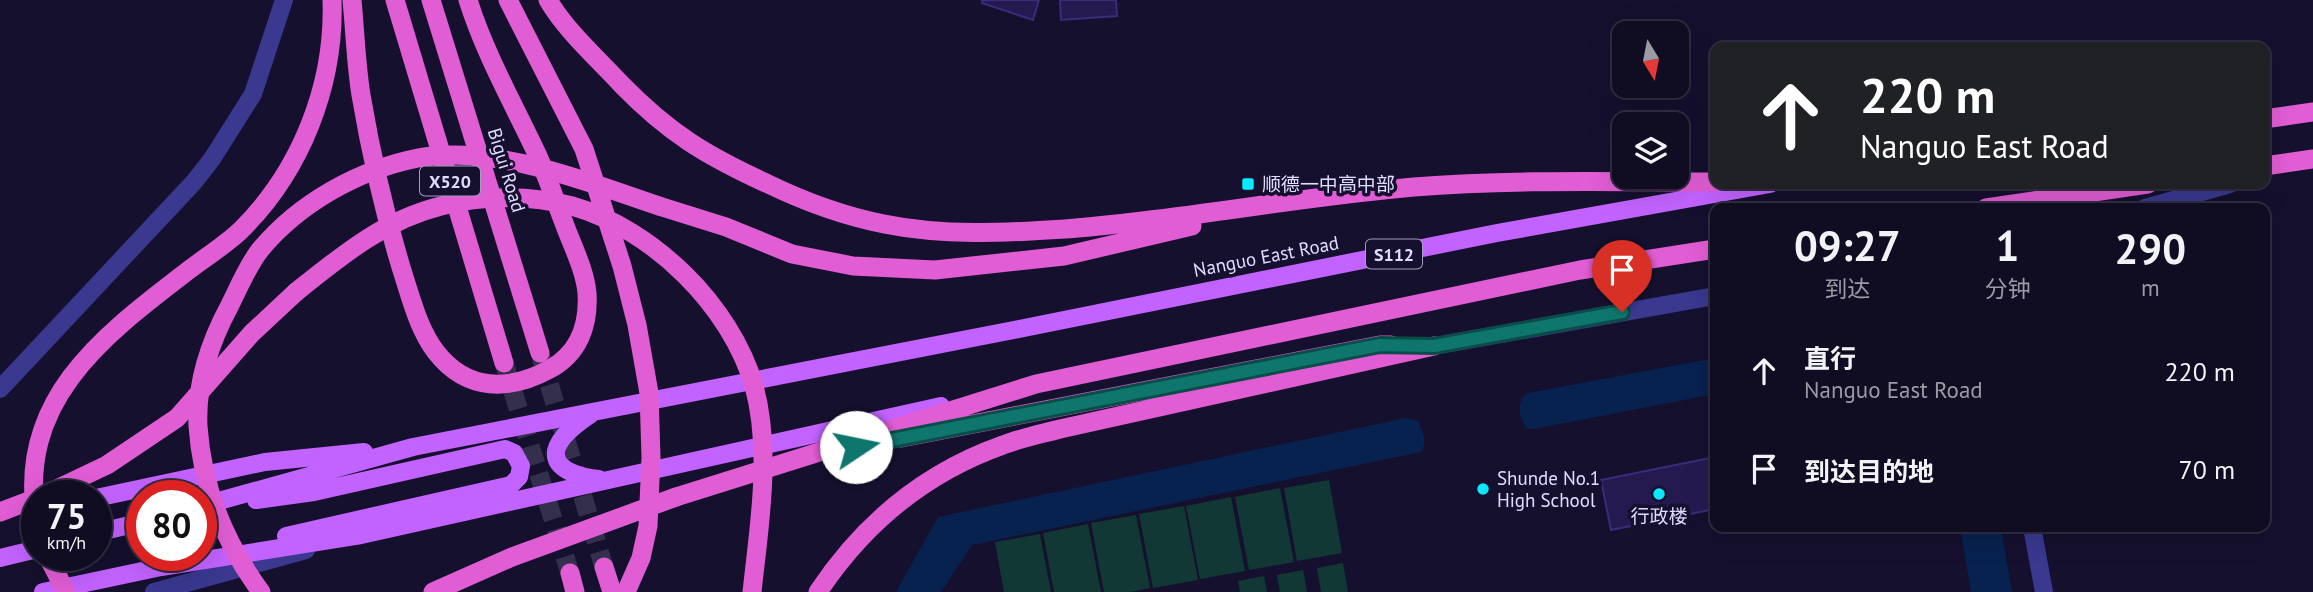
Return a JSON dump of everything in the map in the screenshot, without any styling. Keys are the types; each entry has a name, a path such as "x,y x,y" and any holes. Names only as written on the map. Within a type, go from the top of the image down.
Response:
{"highway":[{"path":"32,480 33,461 42,427 53,401 70,377 133,314 239,232 267,202 288,171 312,119 327,71 333,20 332,0"},
{"path":"352,0 363,107 396,250 422,329 437,353 453,369 475,380 501,386 529,379 553,367 572,351 583,333 587,291 538,157 479,36 468,0"},
{"name":"X520","path":"395,0 504,363"},
{"name":"Bigui Road","path":"431,0 540,353"},
{"path":"508,0 584,149 622,266 637,325 649,393 651,457 648,526 641,558 626,592"},
{"path":"548,0 559,18 642,104 696,148 753,178 823,207 885,224 961,233 1020,232 1125,224 1319,197 1416,187 1710,182"},
{"path":"2270,118 2313,113"},
{"path":"261,592 225,530 210,496 198,425 199,396 206,360 219,326 259,251 299,211 343,183 418,158 464,156 530,166 569,176 726,227 792,254 853,265 935,270 1064,256 1319,197"},
{"path":"2270,165 2313,159"},
{"path":"2020,203 2114,189"},
{"path":"77,480 107,466 177,418 252,333 296,292 378,230 418,213 467,200 533,199 573,206 615,224 652,247 708,299 724,321 740,350 753,385 760,415 763,447 752,592"},
{"path":"433,592 499,562 676,497 1036,384 1580,270 1710,250"},
{"path":"806,456 1380,345 1434,346"},
{"path":"818,592 838,562 865,531 906,497 948,469 1003,444 1434,346"},
{"path":"0,512 21,504"},
{"path":"604,567 612,592"},
{"path":"55,571 66,592"},
{"path":"569,573 575,592"}],"main road":[{"name":"Nanguo East Road","path":"412,447 1497,233 1742,189"},
{"path":"217,558 361,535 1036,384"},
{"path":"594,412 579,422 562,440 556,451 557,458 568,471 585,478 607,480"},
{"path":"112,494 265,461 412,447"},
{"path":"217,502 412,447"},
{"path":"217,505 314,492 505,449 514,453 521,466 519,477 511,485 217,553"},
{"path":"0,519 21,514"},
{"path":"0,558 21,553"},
{"path":"43,592 142,571"}],"street":[{"path":"0,388 194,182 212,159 253,94 284,0"},
{"path":"2270,172 2313,159"},
{"path":"2163,203 2212,189"},
{"path":"1434,346 1710,297"},
{"path":"2033,532 2044,592"},
{"path":"154,592 361,535"}],"green space":[{"path":"1329,480 1342,553 1297,561 1284,488"},
{"path":"1280,488 1294,562 1249,570 1235,497"},
{"path":"1231,497 1245,571 1200,579 1186,506"},
{"path":"1184,506 1198,580 1153,588 1139,514"},
{"path":"1136,515 1150,588 1130,592 1104,592 1091,523"},
{"path":"1088,524 1101,592 1054,592 1043,533"},
{"path":"1040,534 1051,592 1004,592 995,542"},
{"path":"1343,563 1348,592 1321,592 1317,568"},
{"path":"1303,570 1307,592 1280,592 1277,575"},
{"path":"1264,576 1267,592 1240,592 1238,581"}],"water":[{"path":"1710,359 1710,395 1534,429 1528,429 1521,416 1521,400 1528,393"},
{"path":"1406,418 1418,421 1424,440 1421,452 972,545 941,592 896,592 938,517"},
{"path":"1961,532 2002,532 2012,592 1971,592"}],"building":[{"path":"982,0 1039,0 1033,20 982,3"},
{"path":"1060,0 1116,0 1117,16 1061,20"},
{"name":"行政楼","path":"1710,458 1710,510 1611,530 1601,480"}],"tunnel":[{"path":"541,357 604,567"},
{"path":"504,363 570,573"}],"place":[{"name":"顺德一中高中部","path":"1248,184"},
{"name":"Shunde No.1 High School","path":"1483,489"},
{"name":"行政楼","path":"1659,494"}],"route":[{"path":"856,447 1380,345 1434,346 1622,312"}]}
